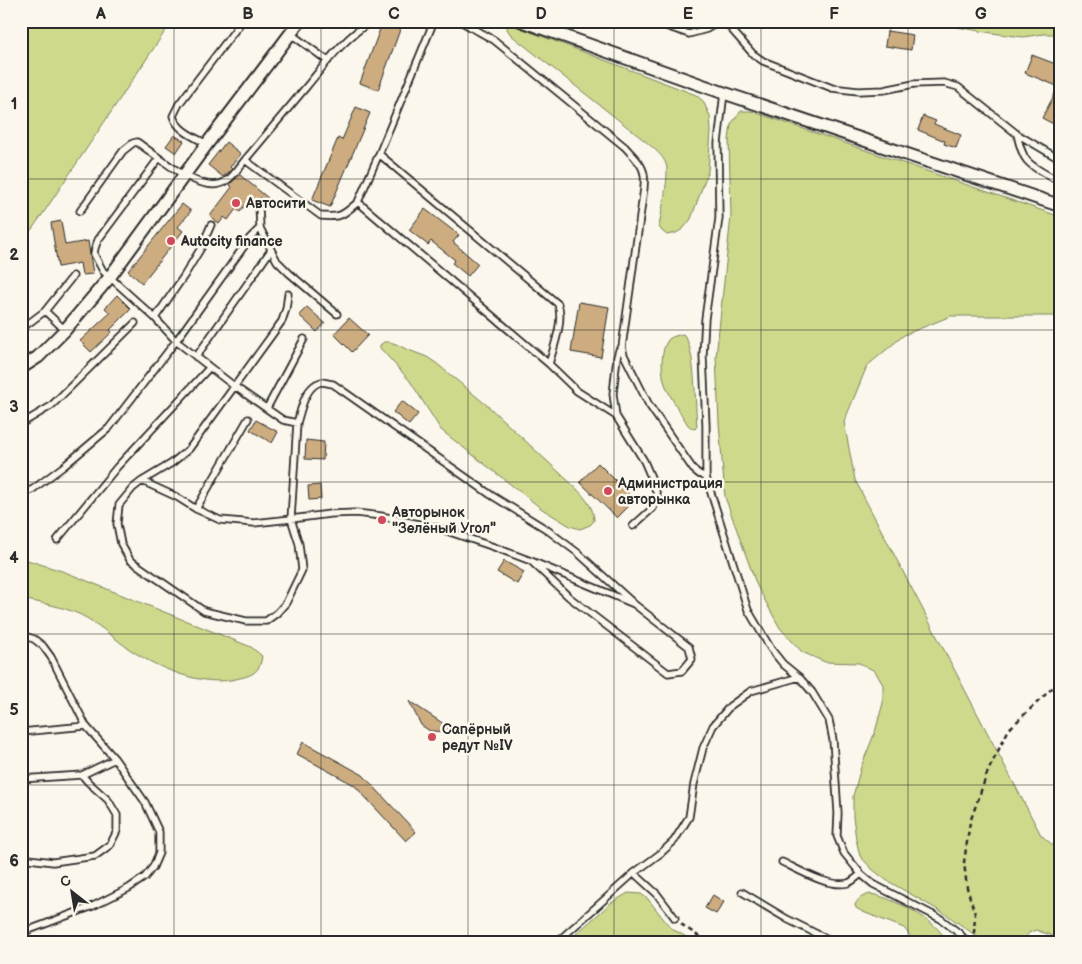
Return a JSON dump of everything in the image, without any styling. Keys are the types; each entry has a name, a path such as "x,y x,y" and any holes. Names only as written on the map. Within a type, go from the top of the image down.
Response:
{"street":[{"path":"21,368 38,357 65,330 109,278 300,21"},
{"path":"522,21 547,25 724,92 1061,206"}],"lane":[{"path":"207,144 180,128 173,116 179,104 242,21"},
{"path":"80,211 123,151 132,143 137,142 158,158 197,181 212,185 226,181 328,61 347,41 372,21"},
{"path":"245,160 321,216 334,217 345,213 358,202 434,21"},
{"path":"460,21 494,40 625,147 642,168 644,188 622,348 632,374 649,405 693,469 706,477"},
{"path":"651,21 689,34 707,29 720,21"},
{"path":"724,21 753,54 763,61 832,88 858,91 884,90 914,84 944,83 958,87 1017,134 1061,160"},
{"path":"291,34 328,61"},
{"path":"724,92 718,143 719,218 705,319 703,356 706,477 748,610 771,649 783,664 812,692 829,720 833,740 838,813 837,836 844,853 861,874 873,884 941,919 968,943"},
{"path":"1017,134 1021,151 1026,160 1053,178"},
{"path":"379,154 558,304 560,320 549,364"},
{"path":"158,158 98,240 94,254 96,258 109,278 209,368 284,420 297,423"},
{"path":"358,202 577,390 616,416"},
{"path":"259,206 260,228 277,261 288,273 337,314"},
{"path":"155,318 189,269 211,225"},
{"path":"21,495 64,466 109,428 250,238 260,228"},
{"path":"196,356 270,250"},
{"path":"21,329 45,311 73,276"},
{"path":"288,294 288,301 282,321 189,449 172,464 133,488 119,505 117,524 121,544 130,560 204,610 246,621 266,621 277,613 286,603 302,570 299,544 291,519 297,423 306,395 312,387 322,382 333,384 491,495 546,528 578,553 634,604 689,647 692,659 682,671 668,673 569,597 530,561"},
{"path":"45,311 65,330"},
{"path":"21,424 51,406 134,323"},
{"path":"266,408 304,339"},
{"path":"622,348 619,350 617,357 613,394 616,416 644,461 657,495 653,508 633,526"},
{"path":"57,540 117,467 209,368"},
{"path":"196,509 248,419"},
{"path":"142,481 220,520 254,523 330,514 356,513 381,516 438,528 494,547 634,604"},
{"path":"21,635 34,639 43,646 51,657 86,726 115,759 145,802 160,832 159,853 145,877 129,888 93,906 21,933"},
{"path":"556,943 634,873 674,841 689,817 694,784 704,748 713,726 730,706 751,691 799,678"},
{"path":"21,732 86,726"},
{"path":"21,779 82,775 115,759"},
{"path":"21,858 53,862 94,856 110,845 117,831 117,815 108,800 82,775"},
{"path":"782,862 816,879 828,882 849,883 861,874"},
{"path":"634,873 657,894 674,918"},
{"path":"742,892 787,919 825,938 830,943"}],"path":[{"path":"407,21 412,23"},
{"path":"974,943 975,914 964,862 970,822 988,771 1008,729 1061,680"},
{"path":"674,918 683,926 712,943"}],"green space":[{"path":"21,21 172,21 44,212 21,241"},
{"path":"921,21 1061,21 1061,34 1023,37"},
{"path":"510,24 696,95 703,101 710,116 711,131 708,171 691,219 683,229 667,235 659,227 667,176 666,164 660,154 511,35 507,29 507,25"},
{"path":"741,111 751,111 1061,217 1061,316 951,316 904,335 867,366 844,422 855,480 1041,835 1061,852 1061,939 1036,930 1030,932 1020,943 986,943 947,915 886,880 860,856 853,817 853,796 883,703 883,685 875,671 859,663 825,662 802,652 780,628 757,586 725,497 716,357 731,216 729,140 731,124"},
{"path":"683,334 693,363 697,426 695,429 688,425 673,400 665,384 663,374 662,361 666,343 669,339"},
{"path":"384,342 396,344 427,357 489,407 576,488 591,507 594,521 580,529 570,526 542,509 441,430 410,381 380,348 380,345"},
{"path":"21,558 65,572 251,647 262,656 260,665 258,669 249,675 226,681 210,681 195,678 164,668 137,654 98,625 81,615 59,607 21,599"},
{"path":"628,893 641,894 648,899 674,930 697,943 566,943 611,903"},
{"path":"870,894 914,911 936,927 943,935 946,943 916,943 904,928 856,908 855,905 859,899"}],"building":[{"path":"383,21 401,27 378,90 360,83"},
{"path":"887,31 913,35 911,50 885,46"},
{"path":"1032,55 1061,66 1061,76 1057,86 1025,73"},
{"path":"1061,82 1061,128 1042,118"},
{"path":"356,107 370,113 330,207 312,200 338,138 342,140"},
{"path":"923,116 936,121 934,124 961,135 956,148 944,144 945,141 918,130"},
{"path":"174,135 184,141 176,153 166,146"},
{"path":"226,142 241,154 230,167 232,169 223,177 208,165"},
{"path":"240,175 268,198 250,199 240,212 236,209 228,220 224,217 219,224 210,216 232,187 231,183"},
{"path":"182,204 191,211 178,227 183,231 142,283 128,271"},
{"path":"425,209 459,235 453,242 478,264 468,276 452,263 455,260 431,241 428,245 409,230"},
{"path":"61,221 65,245 88,241 93,274 82,275 80,263 58,267 51,223"},
{"path":"117,295 131,309 110,330 112,332 91,352 80,341 110,313 105,308"},
{"path":"579,302 609,307 601,357 571,352"},
{"path":"307,307 325,323 317,332 299,315"},
{"path":"349,318 368,335 352,352 334,334"},
{"path":"402,401 418,414 409,425 393,412"},
{"path":"256,420 278,432 272,443 250,430"},
{"path":"306,440 324,442 323,460 305,459"},
{"name":"Администрация авторынка","path":"598,463 635,500 617,518 580,482"},
{"path":"320,485 321,499 309,500 308,486"},
{"path":"504,561 524,572 517,584 497,572"},
{"path":"409,701 456,732 430,731 421,725"},
{"path":"303,742 363,775 416,832 406,841 354,785 297,754"},
{"path":"713,895 724,902 716,914 705,908"}],"place":[{"name":"Автосити","path":"236,203"},
{"name":"Autocity finance","path":"171,241"},
{"name":"Администрация авторынка","path":"608,491"},
{"name":"Авторынок \"Зелёный Угол\"","path":"382,520"},
{"name":"Сапёрный редут №IV","path":"432,737"}]}
